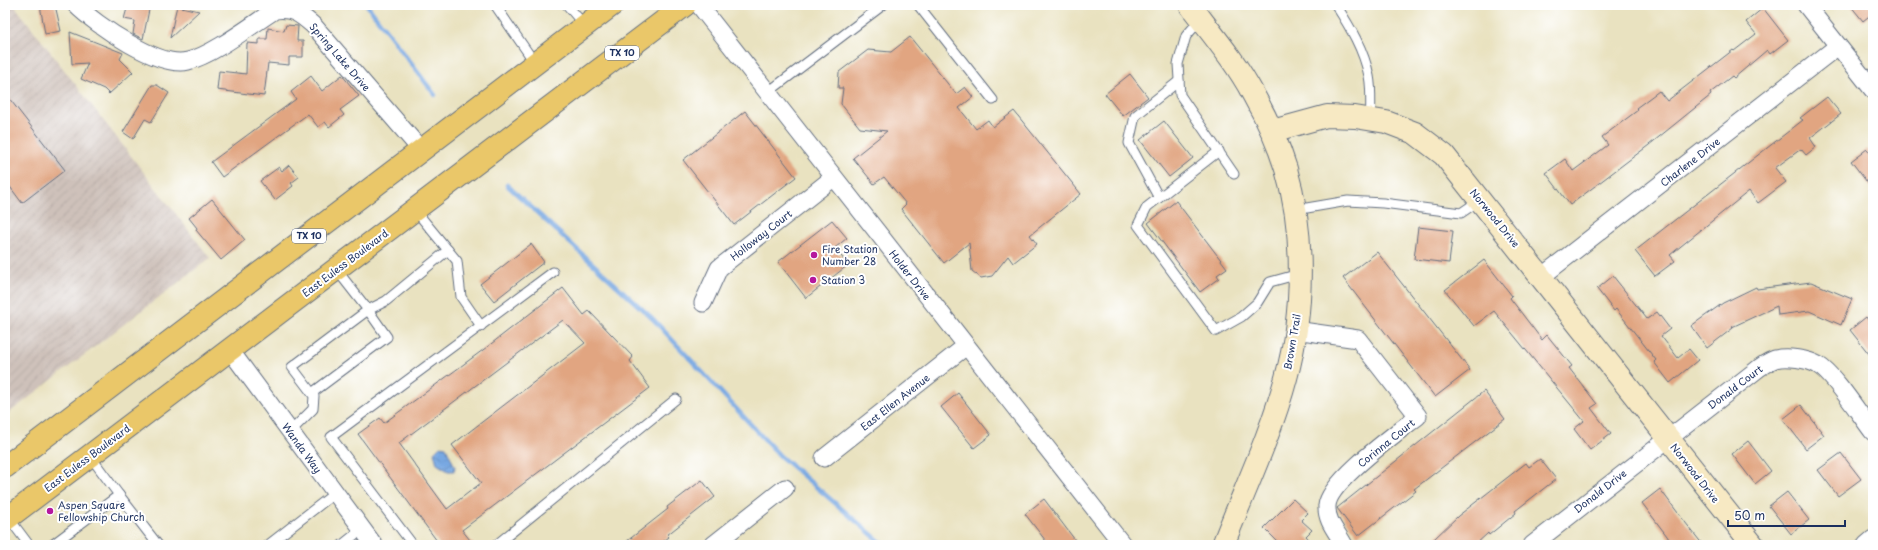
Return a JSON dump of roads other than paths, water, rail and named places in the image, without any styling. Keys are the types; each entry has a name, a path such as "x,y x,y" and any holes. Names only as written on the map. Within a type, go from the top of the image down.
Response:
{"main road":[{"name":"TX 10","path":"5,467 612,5"},
{"name":"East Euless Boulevard","path":"7,519 685,5"}],"street":[{"name":"Spring Lake Drive","path":"76,5 102,28 124,42 165,60 180,63 189,61 210,52 275,10 285,8 296,11 314,26 421,150"},
{"name":"Holder Drive","path":"699,5 833,178 1123,545"},
{"path":"1806,5 1873,90"},
{"path":"1196,12 1235,65 1253,93 1272,131"},
{"name":"Charlene Drive","path":"1541,277 1838,46"},
{"name":"Norwood Drive","path":"1272,131 1327,116 1355,117 1386,122 1415,133 1444,156 1753,545"},
{"name":"Brown Trail","path":"1224,544 1275,414 1286,378 1295,330 1300,273 1295,210 1286,169 1272,131"},
{"name":"Holloway Court","path":"702,303 719,268 833,178"},
{"name":"Corinna Court","path":"1295,330 1358,339 1418,416 1358,464 1332,491 1327,505 1329,521 1344,545"},
{"name":"East Ellen Avenue","path":"824,458 966,346"},
{"name":"Wanda Way","path":"230,350 374,545"},
{"name":"Donald Court","path":"1668,438 1764,364 1776,359 1806,360 1818,365 1828,373 1873,432"},
{"name":"Donald Drive","path":"1532,545 1668,438"},
{"path":"714,545 732,540 785,488"},
{"path":"1866,545 1873,539"}],"lane":[{"path":"495,5 535,63"},
{"path":"567,5 585,26"},
{"path":"767,93 883,5"},
{"path":"918,5 993,100"},
{"path":"1336,5 1350,27 1364,58 1369,77 1371,120"},
{"path":"1196,12 1186,36 1178,64 1180,95 1234,174"},
{"path":"1159,198 1129,143 1135,116 1179,80"},
{"path":"1219,151 1147,207 1138,225 1216,331 1241,317 1257,303 1270,282 1300,273"},
{"path":"1295,210 1348,202 1383,203 1461,213 1480,200"},
{"path":"415,210 457,261 461,297 481,326"},
{"path":"290,432 313,409 314,396 292,367 368,310 386,301 448,250"},
{"path":"312,393 387,337 368,310 336,270"},
{"path":"413,545 331,438 554,272"},
{"path":"496,545 676,399"},
{"path":"90,456 158,545"},
{"path":"268,545 335,493"},
{"path":"52,545 119,495"},
{"path":"7,519 28,545"},
{"path":"342,545 362,529"}],"water":[{"path":"440,446 446,447 455,467 454,471 448,471 437,464 434,452"}],"waterway":[{"path":"367,5 435,95"},
{"path":"507,185 653,319 780,456 884,545"}],"place":[{"name":"Fire Station Number 28","path":"814,255"},
{"name":"Station 3","path":"813,280"},
{"name":"Aspen Square Fellowship Church","path":"50,511"}]}
